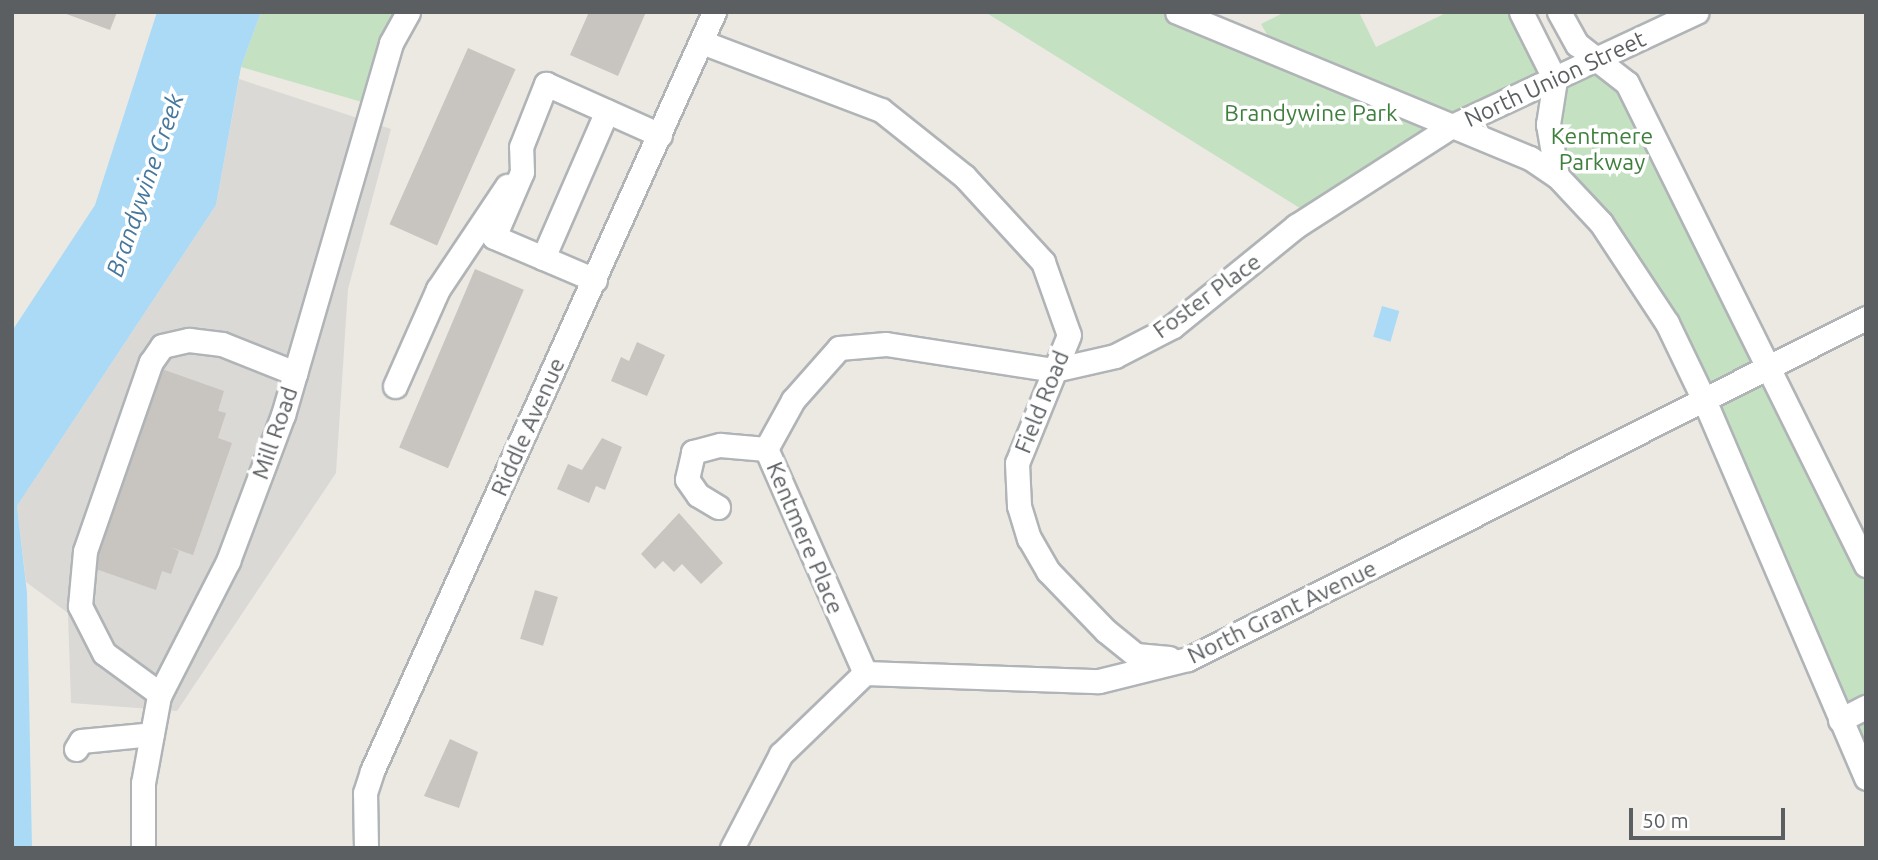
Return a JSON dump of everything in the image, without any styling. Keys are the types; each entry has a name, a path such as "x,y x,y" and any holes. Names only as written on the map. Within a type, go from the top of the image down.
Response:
{"street":[{"name":"Mill Road","path":"143,848 143,783 160,694 228,561 295,373 391,43 408,12"},
{"name":"Riddle Avenue","path":"366,848 366,793 372,771 714,12"},
{"path":"1177,12 1450,127 1511,149 1557,176 1628,259 1705,402 1866,778"},
{"path":"1521,12 1555,80 1548,124 1557,176"},
{"path":"1559,12 1577,44 1602,60 1627,83 1866,565"},
{"name":"North Union Street","path":"1450,127 1602,60 1697,12"},
{"name":"Field Road","path":"702,42 881,110 964,176 1047,272 1069,335 1017,463 1019,506 1028,538 1048,571 1136,655 1188,659"},
{"path":"594,280 494,237 522,172 521,147 546,83 660,135"},
{"path":"543,258 607,111"},
{"name":"Foster Place","path":"815,371 839,348 886,344 1054,370 1115,356 1173,326 1296,226 1450,127"},
{"path":"395,386 438,289 497,196 522,172"},
{"name":"North Grant Avenue","path":"865,673 1099,681 1188,659 1705,402 1866,318"},
{"path":"160,694 104,653 80,606 85,551 152,362 162,346 189,340 222,344 295,373"},
{"name":"Kentmere Place","path":"815,371 766,449 865,673"},
{"path":"718,507 698,495 687,479 693,452 720,445 766,449"},
{"path":"732,848 781,754 865,673"},
{"path":"1840,720 1866,707"},
{"path":"76,749 82,741 152,734"}],"shaded area":[{"path":"239,79 391,129 348,289 336,473 177,711 71,703 68,613 26,582 17,506 216,205"}],"green space":[{"path":"261,12 395,12 362,102 241,67"},
{"path":"985,12 1206,12 1269,38 1261,24 1285,12 1359,12 1376,47 1448,12 1521,12 1555,80 1614,68 1866,565 1866,778 1667,323 1557,176 1555,81 1311,215"}],"water":[{"name":"Brandywine Creek","path":"157,12 261,12 241,67 216,205 17,506 27,593 32,848 12,848 12,331 95,205"},
{"path":"1382,306 1399,311 1390,342 1373,337"}],"building":[{"path":"61,12 117,12 110,30"},
{"path":"589,12 646,12 618,76 570,55"},
{"path":"468,48 516,69 437,245 389,224"},
{"path":"475,269 524,290 448,468 399,448"},
{"path":"637,342 665,355 647,396 611,381 621,357 629,361"},
{"path":"159,368 224,391 218,411 226,413 218,438 232,443 193,555 170,547 179,551 171,574 162,571 156,590 90,567"},
{"path":"602,438 622,447 605,490 596,486 589,503 557,489 568,464 582,470"},
{"path":"679,513 723,563 701,584 682,564 674,572 663,561 655,569 641,554"},
{"path":"535,590 558,597 543,646 520,639"},
{"path":"450,739 478,752 459,808 424,796"}],"park label":[{"name":"Brandywine Park","path":"1311,113"},
{"name":"Kentmere Parkway","path":"1602,149"}]}
